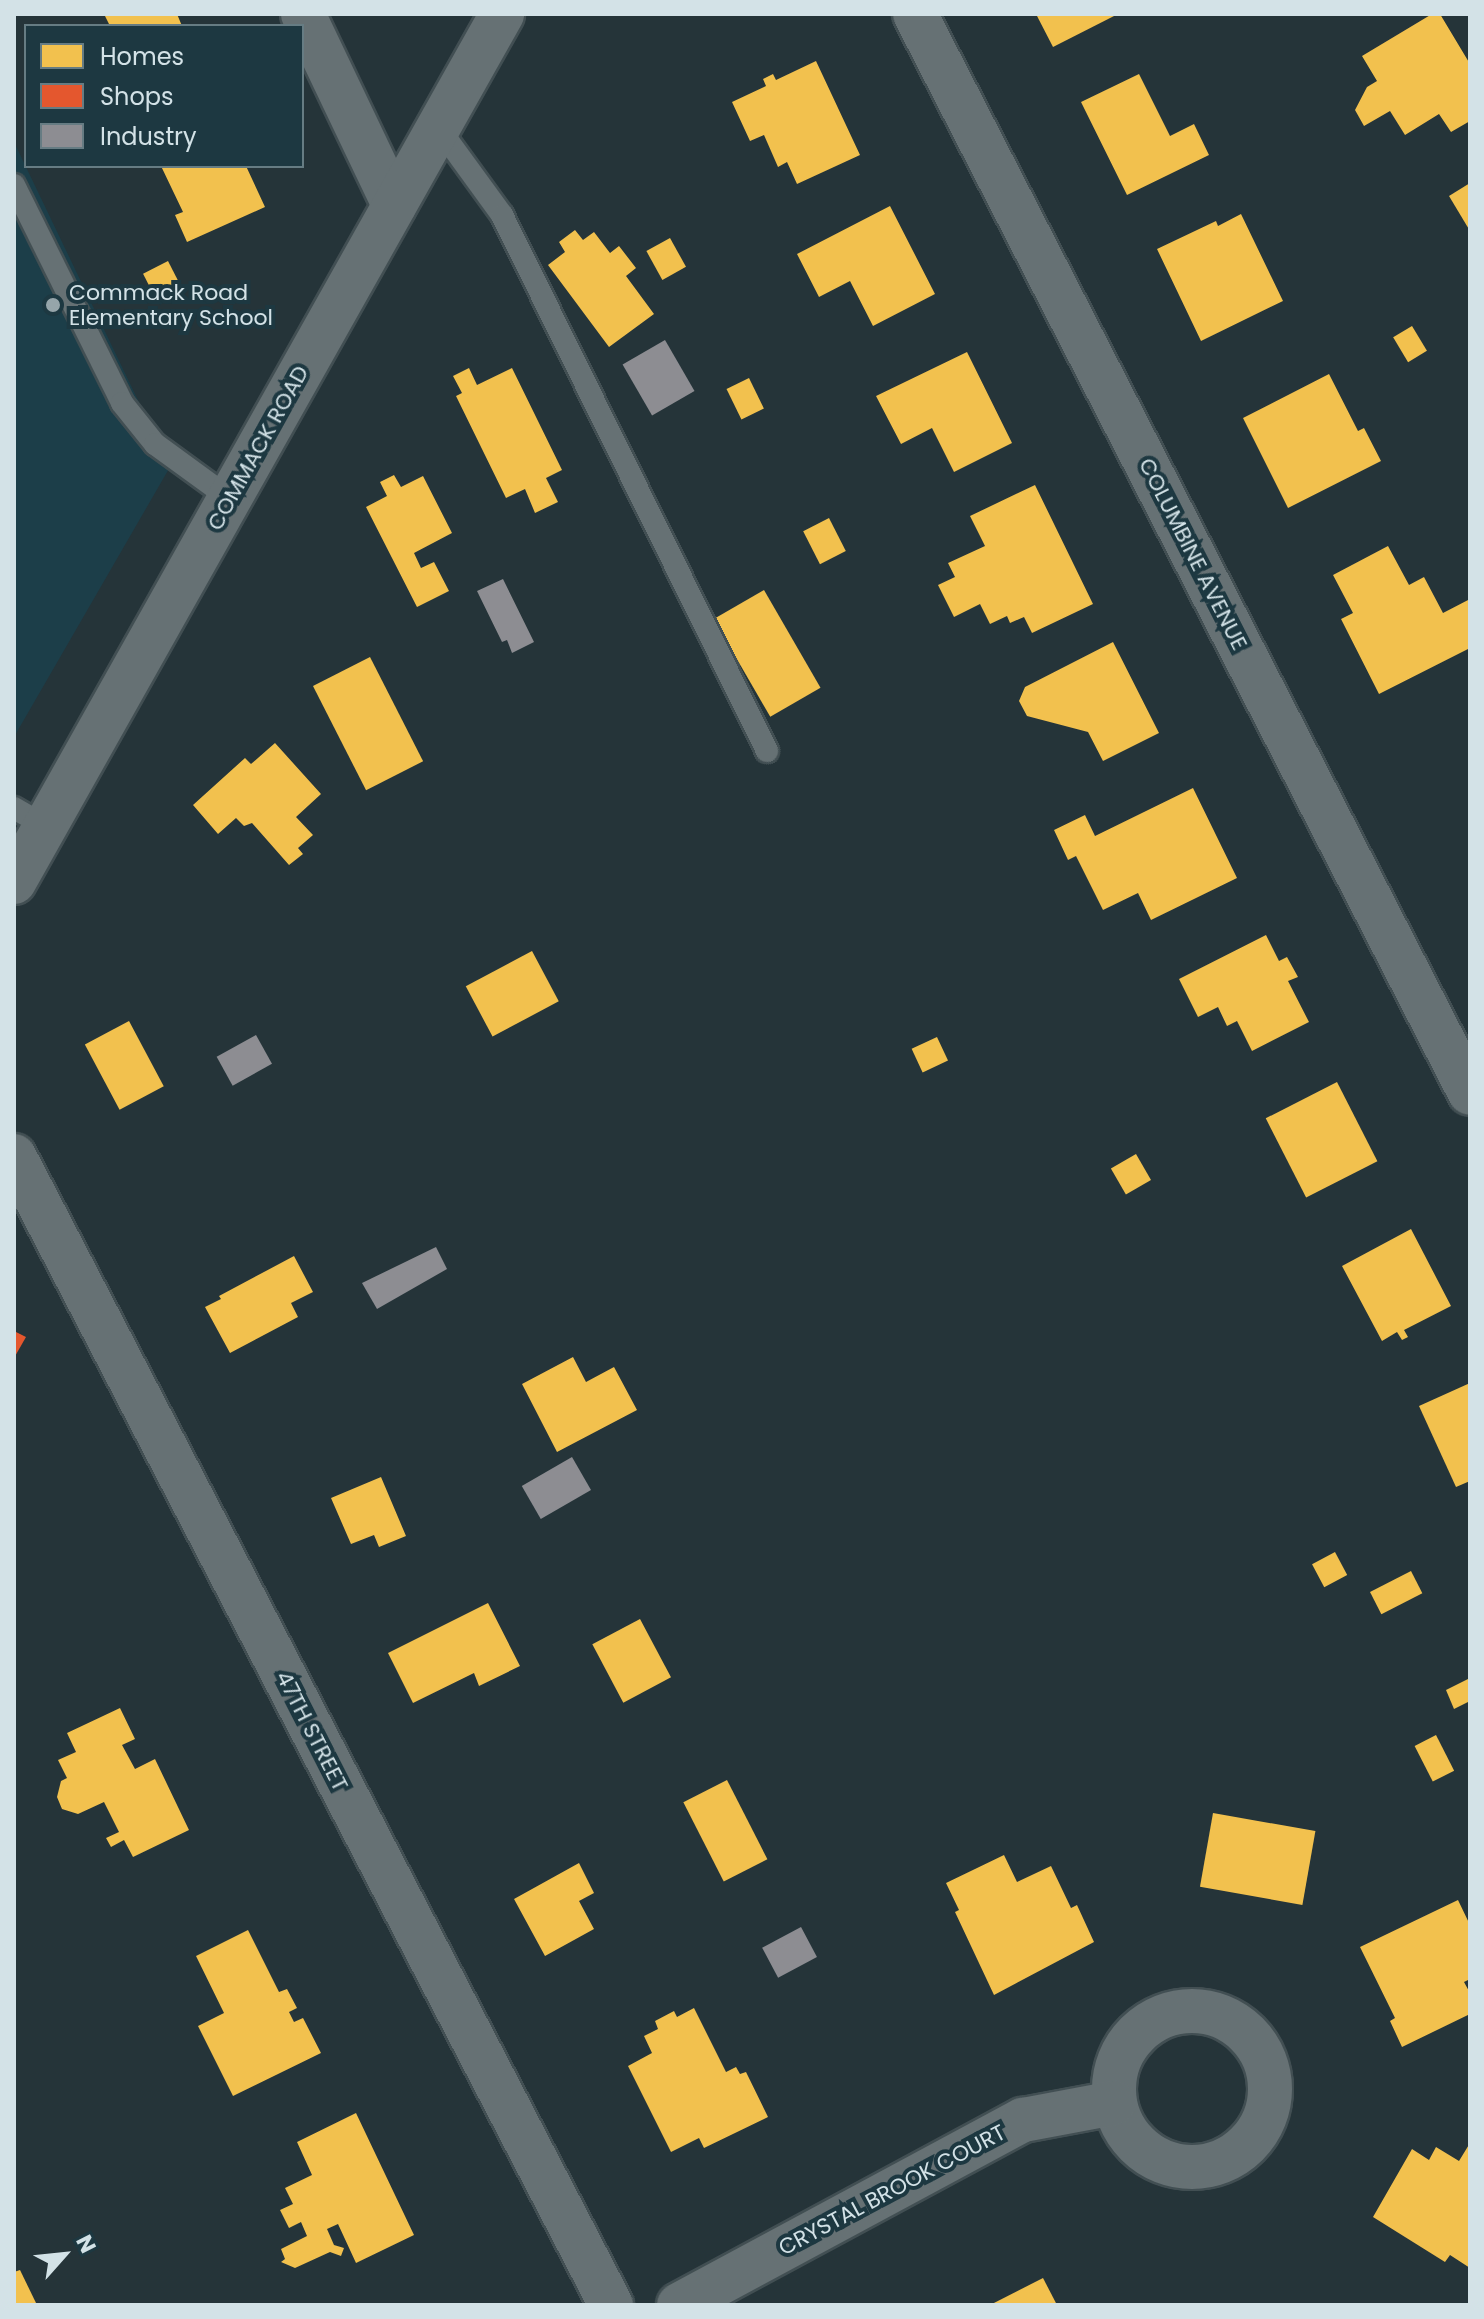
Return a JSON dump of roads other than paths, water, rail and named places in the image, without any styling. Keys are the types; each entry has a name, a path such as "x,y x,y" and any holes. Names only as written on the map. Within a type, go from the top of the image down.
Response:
{"street":[{"path":"303,14 394,205"},
{"name":"COMMACK ROAD","path":"14,882 30,817 229,498 502,14"},
{"name":"COLUMBINE AVENUE","path":"915,14 1470,1093"},
{"name":"47TH STREET","path":"14,1156 611,2305"},
{"name":"CRYSTAL BROOK COURT","path":"679,2305 1023,2120 1114,2103"}],"lane":[{"path":"438,127 502,215 767,751"},
{"path":"14,185 122,403 155,444 229,498"}],"place":[{"name":"Commack Road Elementary School","path":"53,305"}]}
